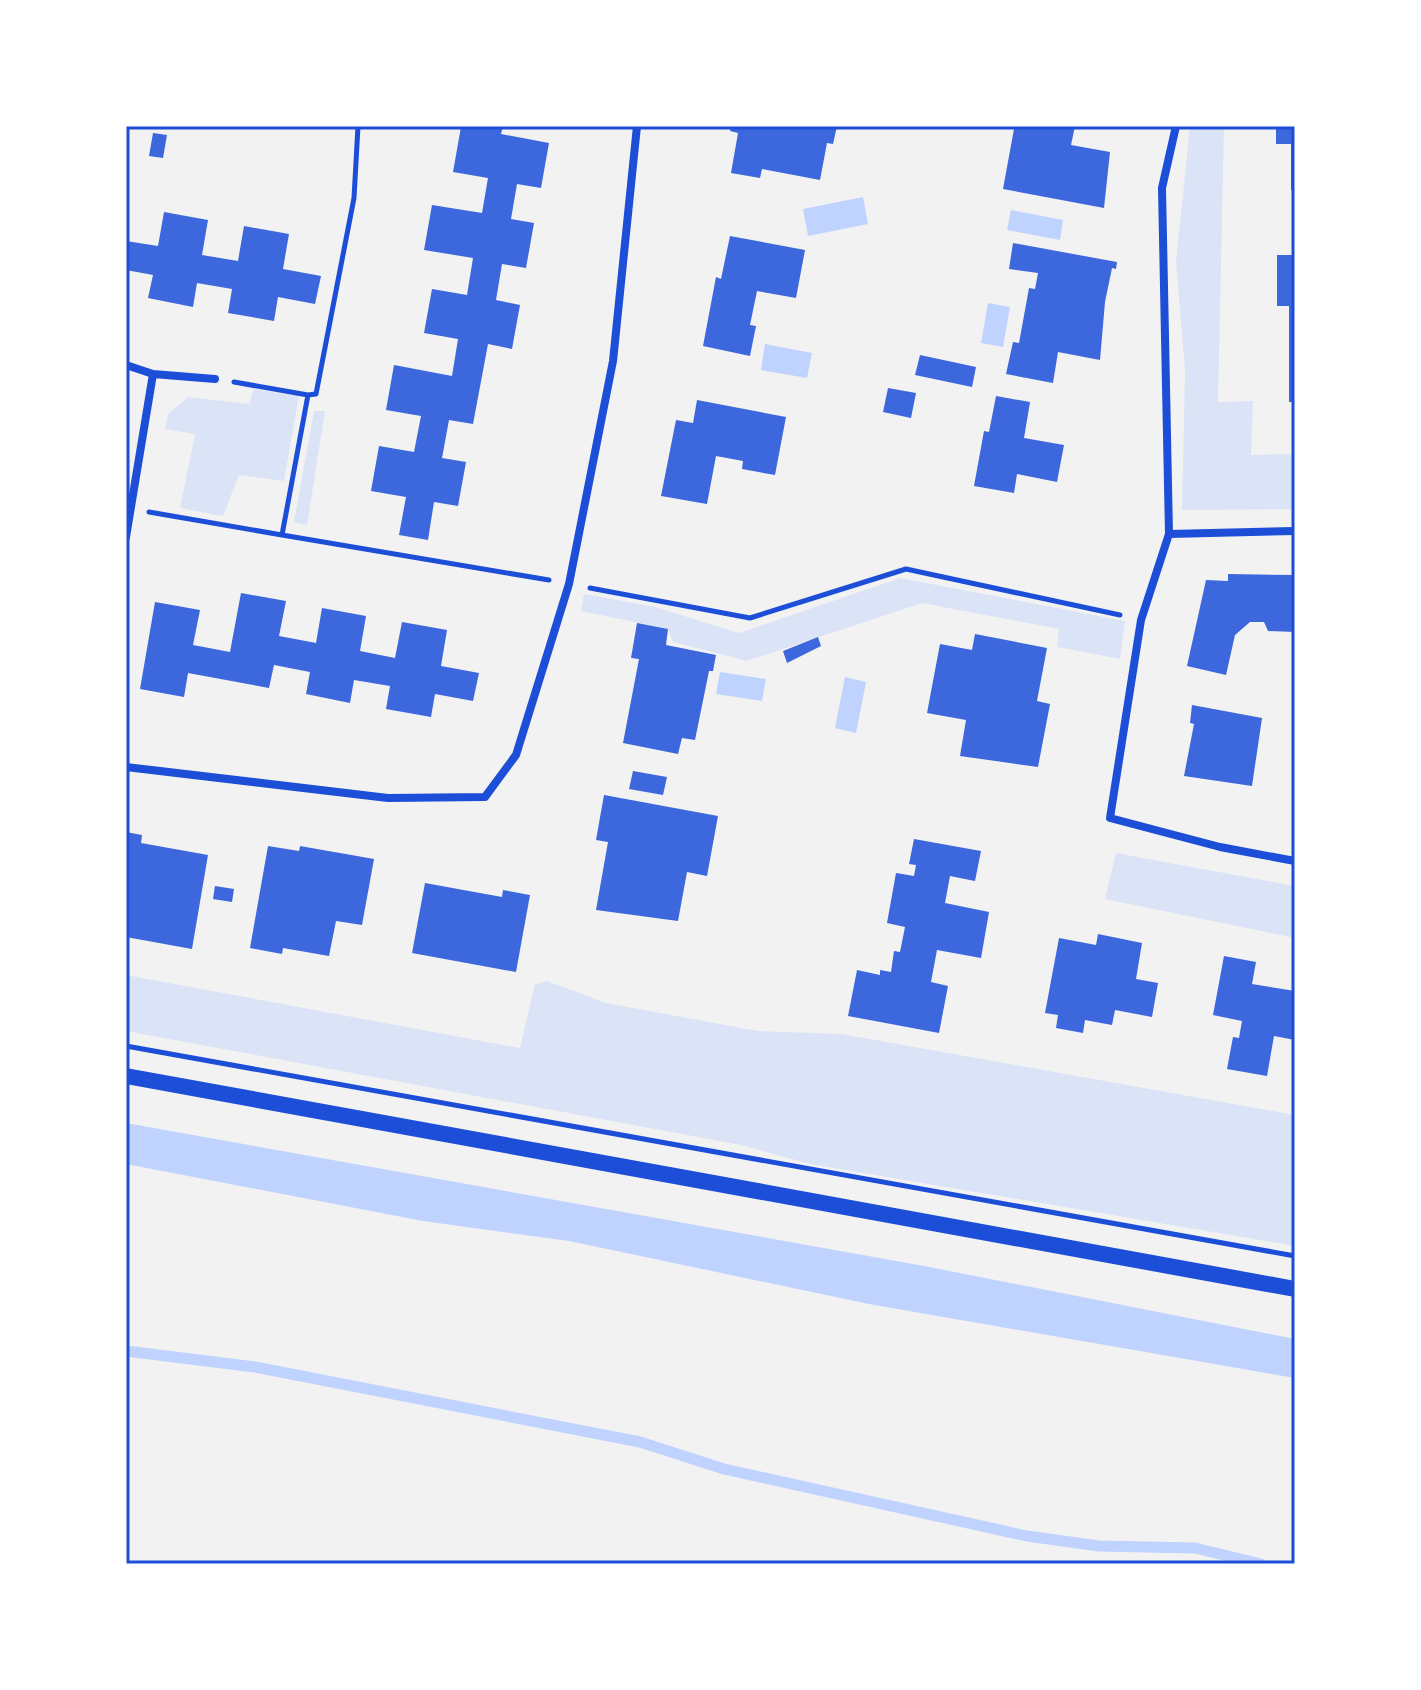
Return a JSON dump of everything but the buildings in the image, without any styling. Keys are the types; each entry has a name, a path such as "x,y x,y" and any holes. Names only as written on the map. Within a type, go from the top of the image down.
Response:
{"main road":[{"path":"126,1076 1295,1289"}],"street":[{"path":"126,767 388,798 485,797 516,755 569,584 613,361 637,126"},
{"path":"1176,126 1162,188 1169,534 1141,620 1110,818 1220,847 1295,861"},
{"path":"126,365 153,374 215,379"},
{"path":"126,537 153,374"},
{"path":"1169,534 1295,531"}],"path":[{"path":"215,379 316,394 354,198 358,126"},
{"path":"282,535 308,395"},
{"path":"131,509 750,618 906,569 1141,620"},
{"path":"126,1046 1295,1256"}],"shaded area":[{"path":"1190,126 1224,126 1218,402 1253,401 1251,455 1295,454 1295,509 1182,510 1185,371 1176,261"},
{"path":"254,389 299,396 284,481 239,475 223,516 180,508 195,434 165,429 168,414 188,397 249,404"},
{"path":"314,411 325,411 307,525 294,522"},
{"path":"900,578 1125,621 1120,659 1057,647 1059,629 922,603 747,661 673,642 668,629 581,611 584,594 655,607 739,633"},
{"path":"1116,853 1295,886 1295,938 1105,899"},
{"path":"126,975 520,1048 535,984 547,981 606,1003 758,1031 842,1034 1295,1115 1295,1246 810,1164 741,1145 126,1031"}],"water":[{"path":"863,197 868,224 808,236 803,209"},
{"path":"1011,210 1063,220 1060,240 1007,230"},
{"path":"988,303 1010,307 1003,347 981,343"},
{"path":"765,344 812,353 807,378 761,370"},
{"path":"720,672 766,679 762,701 716,694"},
{"path":"845,677 866,682 856,733 835,728"},
{"path":"126,1123 924,1266 1295,1339 1295,1378 869,1304 569,1241 423,1221 126,1164"}],"waterway":[{"path":"126,1351 255,1367 640,1442 724,1469 1027,1536 1099,1546 1195,1548 1261,1564"}]}
